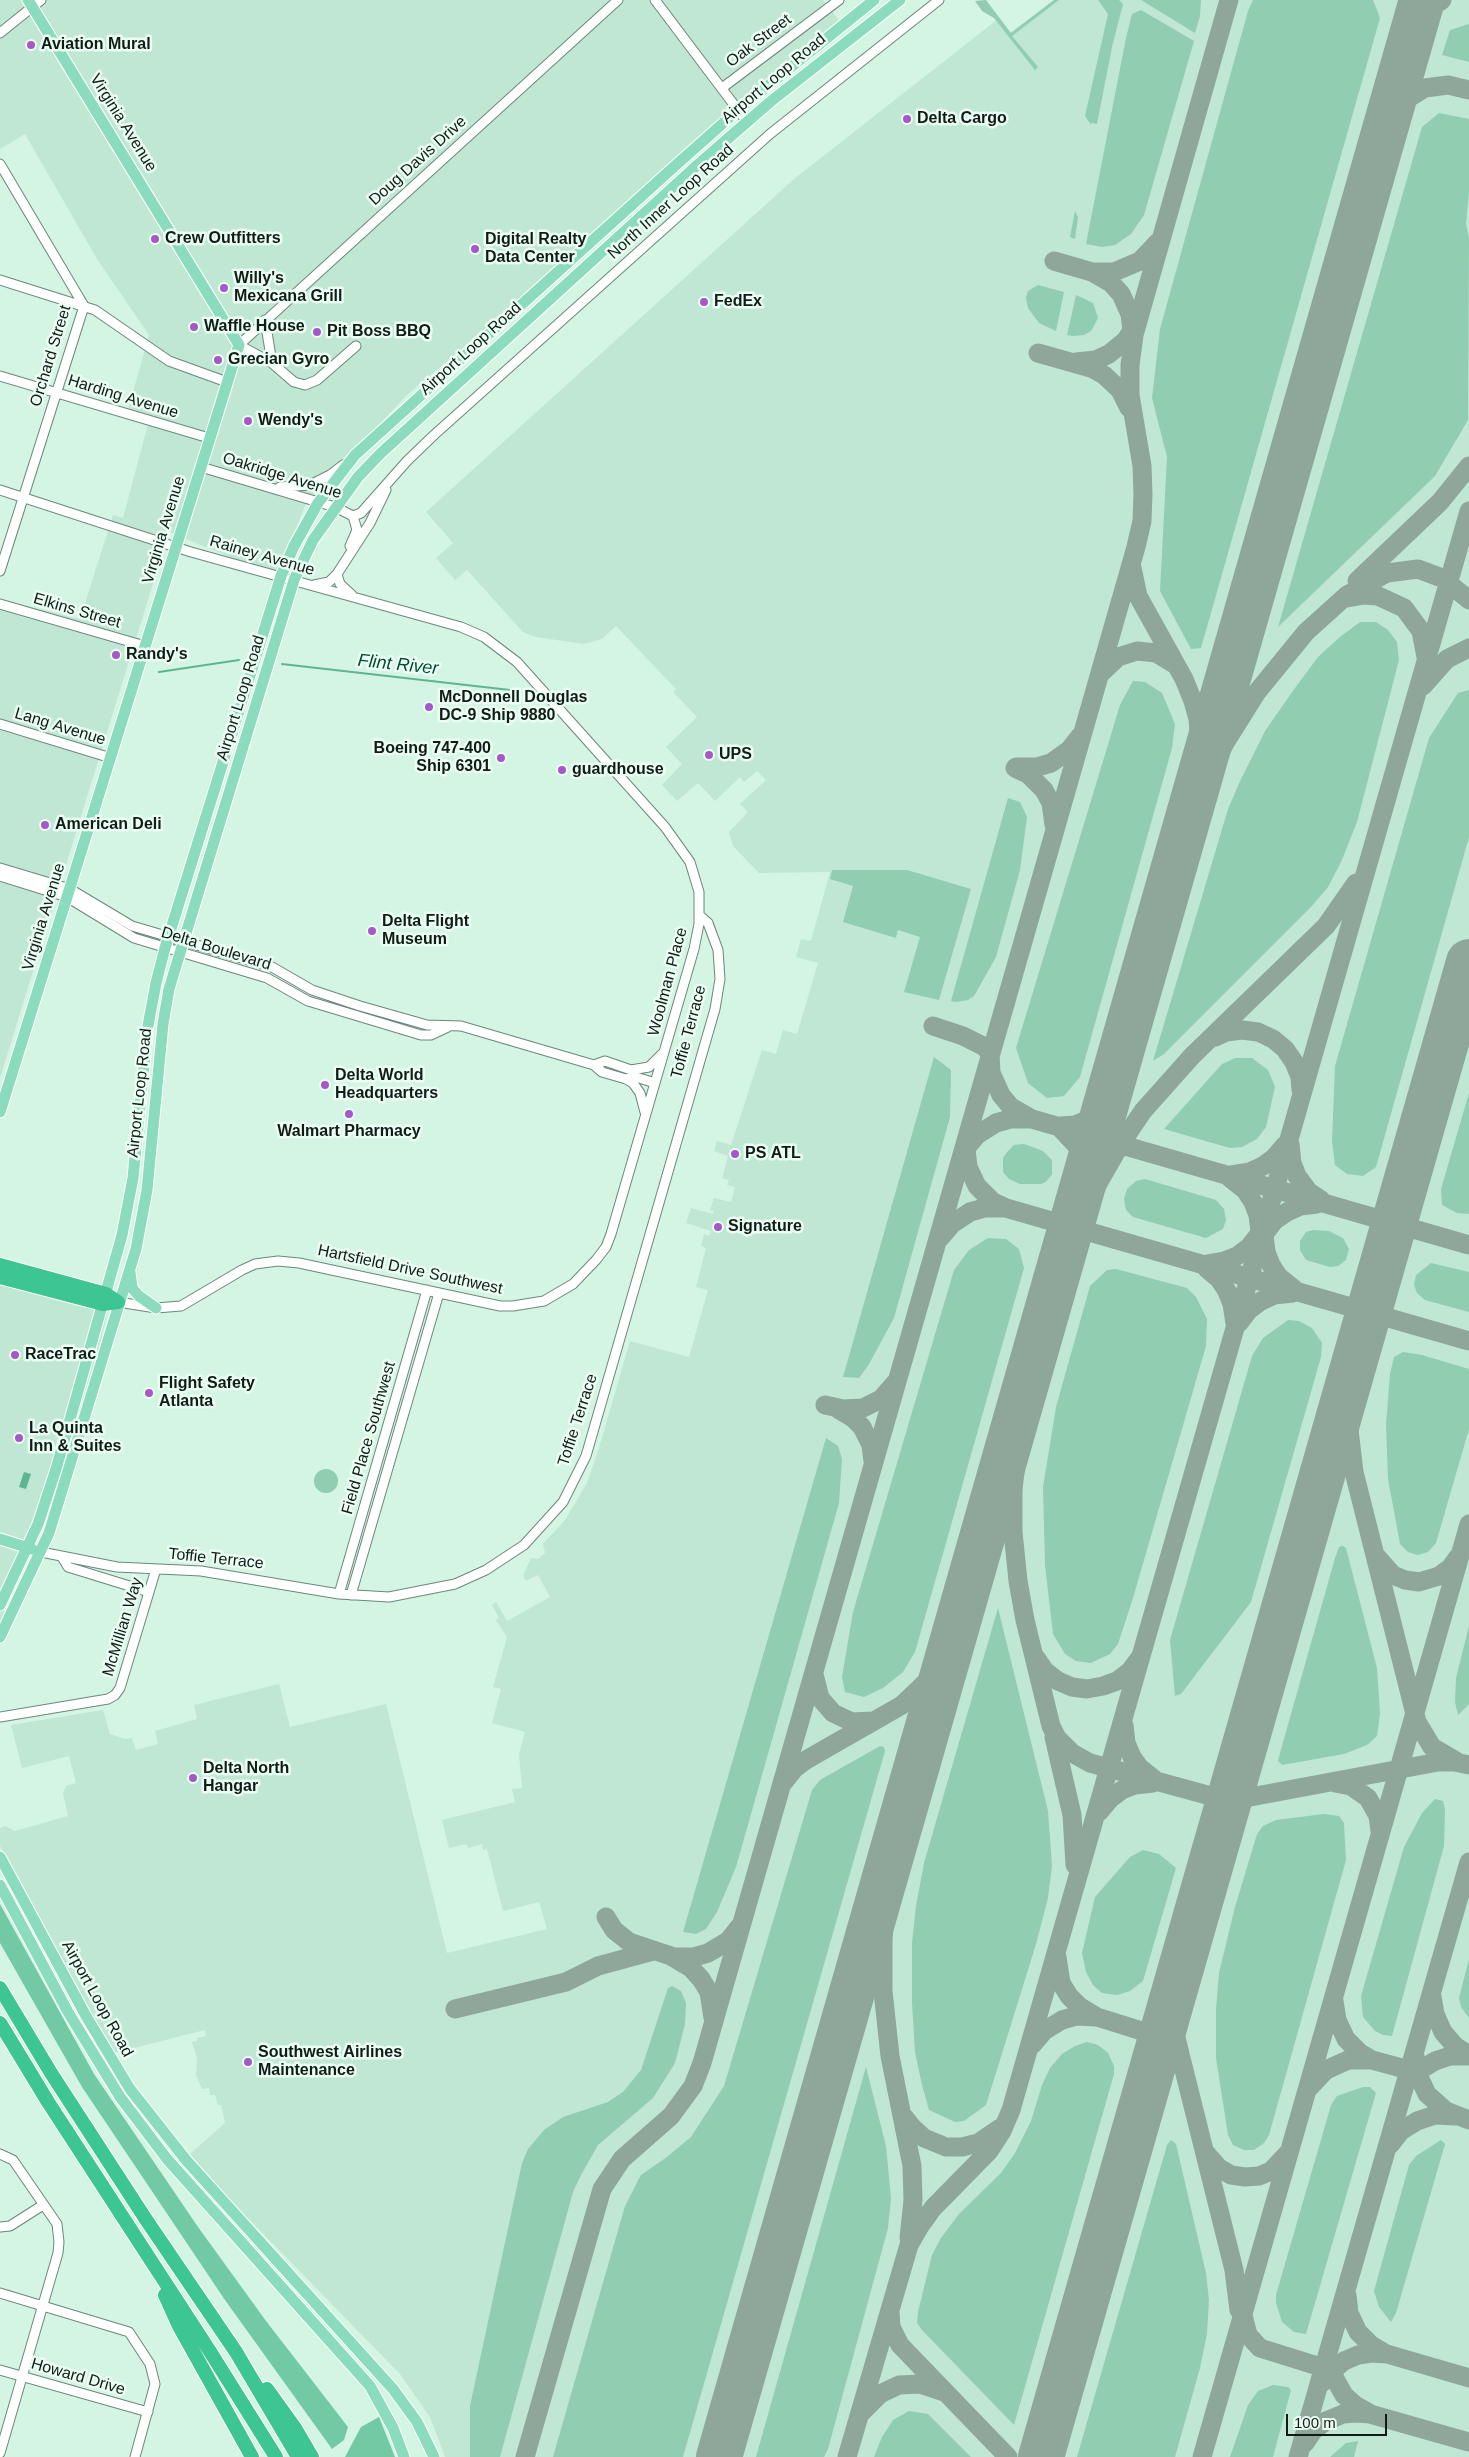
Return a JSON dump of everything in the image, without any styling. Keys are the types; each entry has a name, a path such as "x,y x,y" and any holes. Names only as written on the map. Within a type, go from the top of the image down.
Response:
{"highway":[{"path":"0,1265 104,1299"},
{"path":"0,1277 118,1302"},
{"path":"0,1988 50,2073 236,2352 298,2457"},
{"path":"0,2023 48,2102 157,2273 211,2353 276,2457"},
{"path":"157,2273 179,2326 252,2457"},
{"path":"236,2352 278,2404 312,2457"}],"main road":[{"name":"Airport Loop Road","path":"0,1605 38,1524 56,1470 104,1299 129,1203 147,1033 165,948 281,576 294,546 318,503 355,455 738,110 874,0"},
{"name":"Airport Loop Road","path":"0,1637 41,1552 66,1482 118,1302 130,1268 143,1216 162,1024 179,952 294,580 313,540 358,477 380,454 747,122 900,0"},
{"name":"Virginia Avenue","path":"0,1112 239,345 34,2"},
{"path":"130,1268 132,1288 138,1296 156,1308"},
{"name":"Toffie Terrace","path":"0,1539 41,1552"},
{"name":"Airport Loop Road","path":"0,1857 114,2066 177,2149 393,2389 417,2422 434,2457"},
{"name":"Airport Loop Road","path":"0,1885 107,2079 167,2158 370,2386 393,2428 404,2457"}],"street":[{"name":"Doug Davis Drive","path":"239,345 618,0"},
{"path":"655,0 747,122"},
{"name":"North Inner Loop Road","path":"353,516 361,514 434,435 770,134 939,0"},
{"path":"0,33 34,2"},
{"name":"Oak Street","path":"722,88 833,2"},
{"name":"Orchard Street","path":"0,164 84,306 0,571"},
{"path":"0,280 84,306 108,318 169,361 227,382"},
{"path":"265,320 272,363"},
{"path":"239,345 272,363 294,382 305,385 317,380 356,346"},
{"name":"Harding Avenue","path":"0,376 209,438"},
{"name":"Airport Loop Road","path":"259,485 288,488 310,485 330,475 355,455"},
{"name":"Oakridge Avenue","path":"200,467 335,507 353,516"},
{"name":"North Inner Loop Road","path":"337,574 370,523 391,481"},
{"name":"Rainey Avenue","path":"0,490 176,546 468,630 491,641 511,656"},
{"path":"311,585 329,582 337,574 357,530 353,516"},
{"path":"337,574 340,584 354,597"},
{"name":"Elkins Street","path":"0,604 145,646"},
{"name":"Woolman Place","path":"511,656 678,844 690,862 696,883 700,916 694,949 655,1083"},
{"name":"Lang Avenue","path":"0,724 111,758"},
{"path":"0,868 69,893"},
{"path":"0,876 69,893"},
{"name":"Delta Boulevard","path":"69,893 132,926 272,967 312,990 427,1025 462,1026 594,1064 605,1061 631,1075 655,1083"},
{"name":"Delta Boulevard","path":"69,893 120,931 165,948 267,978 308,1001 421,1035 431,1035 448,1027"},
{"name":"Toffie Terrace","path":"41,1552 117,1567 156,1568 232,1575 340,1594 390,1597 455,1584 486,1570 524,1545 563,1502 586,1456 717,998 720,969 718,950 708,923 700,916"},
{"path":"646,1114 640,1092 633,1083 631,1075 649,1067 664,1052"},
{"name":"Hartsfield Drive Southwest","path":"156,1308 187,1304 242,1270 256,1264 278,1261 299,1263 480,1303 513,1306 544,1301 573,1284 588,1271 606,1247 655,1083"},
{"name":"Field Place Southwest","path":"340,1594 427,1290"},
{"name":"Field Place Southwest","path":"351,1595 439,1293"},
{"path":"118,1302 156,1308"},
{"path":"398,1393 409,1396"},
{"path":"378,1464 388,1467"},
{"path":"362,1521 372,1524"},
{"path":"62,1557 68,1567 149,1592"},
{"name":"McMillian Way","path":"0,1717 108,1699 115,1695 120,1688 156,1568"},
{"path":"0,2154 13,2160 57,2224 59,2242 58,2254 44,2306 0,2453"},
{"path":"0,2227 10,2226 43,2205"},
{"path":"0,2293 129,2332 154,2374 154,2392 135,2457"},
{"name":"Howard Drive","path":"0,2370 148,2412"}],"shaded area":[{"path":"0,0 823,0 844,27 407,395 307,501 277,576 169,532 0,1078 0,599 80,619 113,515 123,518 148,424 126,417 149,335 97,259 25,134 0,149"},
{"path":"986,0 1011,33 1054,0 1059,0 1012,36 1038,67 1035,70 994,18 982,11 975,1"},
{"path":"1054,0 1469,0 1469,2457 445,2457 430,2417 400,2374 237,2207 190,2154 225,2123 221,2105 218,2105 215,2095 210,2095 209,2088 202,2089 196,2075 197,2058 192,2042 197,2041 197,2038 206,2036 205,2030 114,2053 69,1975 0,1846 0,1828 5,1826 15,1831 68,1816 63,1793 66,1786 76,1783 69,1756 22,1768 11,1725 103,1710 110,1734 125,1739 132,1738 136,1750 158,1744 155,1731 197,1719 194,1705 279,1684 290,1727 386,1704 447,1953 547,1929 539,1902 503,1911 487,1849 483,1850 482,1844 468,1848 466,1844 449,1848 442,1820 515,1802 512,1789 522,1788 519,1754 525,1732 492,1723 501,1689 493,1687 507,1637 496,1620 499,1618 492,1605 496,1602 507,1621 550,1597 538,1575 526,1581 523,1576 531,1558 538,1559 545,1553 543,1544 565,1520 587,1483 630,1341 689,1357 708,1290 696,1287 706,1248 701,1246 704,1234 709,1236 711,1231 686,1223 691,1208 713,1214 714,1211 710,1210 714,1198 731,1202 735,1187 727,1185 729,1180 722,1178 728,1156 714,1151 717,1141 731,1145 762,1050 776,1054 783,1030 797,1034 818,963 796,957 801,939 811,941 830,872 759,873 733,846 729,832 748,812 740,804 766,780 757,771 744,782 740,777 715,801 698,783 677,801 662,785 682,764 666,747 697,717 673,692 676,689 616,626 602,639 584,644 536,637 523,632 467,570 455,580 436,558 453,543 426,512 794,179 998,19 1010,33"},
{"path":"1098,0 1119,0 1123,4 1112,47 1097,124 1091,123 1091,125 1085,116 1108,14"},
{"path":"1141,0 1201,0 1200,16 1195,33"},
{"path":"1253,0 1373,0 1380,18 1201,648 1191,649 1160,591 1167,457 1152,398 1160,329 1248,11"},
{"path":"1141,10 1194,41 1144,215 1131,234 1115,245 1102,247 1086,244 1126,38 1132,14"},
{"path":"1469,24 1469,62 1442,55 1450,30"},
{"path":"1439,113 1469,119 1469,191 1466,224 1469,239 1468,420 1435,476 1278,627 1422,127"},
{"path":"1075,211 1078,217 1075,239 1070,237"},
{"path":"1038,285 1064,292 1056,331 1039,323 1028,308 1026,298 1028,291"},
{"path":"1076,295 1093,303 1098,318 1091,331 1084,335 1073,336 1067,335"},
{"path":"1360,622 1376,622 1388,630 1397,642 1399,660 1357,822 1341,862 1328,887 1311,907 1164,1054 1153,1061 1228,809 1241,779 1265,731 1318,657"},
{"path":"1133,681 1145,682 1162,693 1175,724 1172,748 1080,1077 1064,1096 1047,1098 1028,1083 1016,1048 1120,705"},
{"path":"1469,690 1469,837 1376,1167 1363,1176 1347,1174 1335,1165 1332,1141 1335,1066 1429,738 1458,693"},
{"path":"1008,798 1020,802 1027,817 1020,870 996,957 974,996 968,1000 951,1001"},
{"path":"832,870 907,870 971,889 939,1000 904,992 920,937 898,930 896,938 843,922 853,886 830,879"},
{"path":"934,1057 951,1070 950,1117 894,1318 869,1364 859,1378 843,1377"},
{"path":"1235,1058 1252,1058 1268,1070 1275,1087 1266,1127 1257,1139 1242,1147 1230,1148 1164,1129 1222,1064"},
{"path":"1469,1093 1469,1214 1457,1213 1442,1205 1441,1189"},
{"path":"1024,1144 1043,1151 1052,1160 1052,1174 1046,1182 1041,1184 1020,1184 1009,1179 1003,1172 1003,1158 1007,1152 1014,1145"},
{"path":"1145,1179 1216,1200 1224,1209 1226,1220 1223,1229 1206,1238 1133,1217 1126,1210 1124,1199 1127,1189 1136,1181"},
{"path":"1313,1230 1329,1231 1343,1238 1349,1249 1346,1260 1338,1266 1330,1267 1306,1260 1300,1250 1300,1241 1306,1232"},
{"path":"988,1238 1006,1239 1019,1249 1024,1268 915,1652 903,1672 883,1688 864,1697 845,1692 842,1677 853,1612 954,1270 969,1250"},
{"path":"1431,1263 1469,1272 1469,1312 1425,1300 1417,1293 1414,1285 1416,1275"},
{"path":"1116,1269 1187,1288 1196,1297 1207,1319 1206,1346 1118,1644 1110,1654 1091,1663 1076,1661 1065,1654 1053,1634 1045,1565 1043,1487 1056,1407 1090,1286 1107,1270"},
{"path":"0,1270 111,1299 79,1428 8,1597 0,1625"},
{"path":"1288,1320 1299,1321 1312,1328 1322,1343 1321,1357 1251,1602 1181,1694 1175,1696 1170,1640 1252,1356 1263,1338"},
{"path":"1403,1352 1422,1355 1469,1369 1469,1429 1436,1543 1428,1552 1418,1555 1408,1552 1400,1544 1388,1479 1386,1425 1390,1374 1394,1357"},
{"path":"826,1438 838,1446 842,1459 839,1503 736,1867 717,1912 706,1929 696,1934 683,1932"},
{"path":"326,1469 331,1470 337,1476 337,1486 331,1492 326,1493 321,1492 315,1486 314,1481 315,1476 321,1470"},
{"path":"24,1472 31,1474 26,1489 19,1487"},
{"path":"1343,1546 1346,1548 1377,1668 1380,1713 1377,1736 1367,1745 1344,1754 1282,1765 1278,1761 1280,1753 1335,1558 1339,1547"},
{"path":"998,1608 1048,1811 1052,1866 1048,1898 1036,1944 986,2105 964,2121 955,2122 929,2110 922,2085 915,2052 912,2003 912,1943 916,1906 924,1863"},
{"path":"1469,1626 1469,1704 1458,1715 1455,1702 1456,1678"},
{"path":"880,1746 884,1747 885,1751 683,2457 553,2457 625,2206 641,2175 691,2137 724,2086 812,1790 820,1780"},
{"path":"1435,1799 1443,1801 1445,1810 1444,1846 1392,2036 1383,2035 1375,2031 1363,2017 1361,1996 1404,1847 1422,1813"},
{"path":"1324,1814 1339,1816 1344,1823 1346,1860 1269,2135 1264,2143 1254,2150 1244,2150 1233,2145 1228,2135 1216,2058 1216,2009 1219,1973 1235,1907 1257,1834 1263,1826 1276,1820"},
{"path":"1143,1850 1159,1854 1176,1868 1143,1981 1130,1991 1117,1995 1102,1993 1093,1985 1086,1972 1082,1953 1095,1897 1130,1857"},
{"path":"0,1904 94,2074 198,2227 266,2321 348,2427 344,2440 332,2449 225,2300 82,2087 0,1943"},
{"path":"1469,1959 1469,2018 1461,2007 1459,1998"},
{"path":"672,1986 681,1991 686,2003 685,2024 675,2063 653,2098 598,2145 581,2175 573,2192 500,2457 470,2457 470,2406 522,2163 528,2149 544,2130 563,2117 608,2102 623,2092 641,2070 668,1988"},
{"path":"1087,2042 1098,2045 1108,2053 1114,2066 1114,2074 1014,2425 922,2330 917,2323 918,2312 932,2255 941,2238 959,2214 1001,2173 1015,2153 1031,2121 1042,2085 1050,2068 1062,2054 1075,2046"},
{"path":"866,2067 886,2146 891,2198 888,2228 828,2449 824,2457 756,2457"},
{"path":"1363,2087 1370,2087 1376,2093 1306,2334 1294,2332 1282,2322 1276,2303 1276,2295 1331,2105 1337,2096"},
{"path":"1171,2140 1176,2144 1206,2273 1209,2300 1207,2334 1200,2368 1175,2457 1077,2457 1167,2145"},
{"path":"1441,2140 1445,2144 1396,2313 1391,2322 1379,2307 1374,2291 1409,2165 1416,2156"},
{"path":"1273,2385 1288,2387 1291,2390 1273,2457 1230,2457 1248,2405 1258,2391"},
{"path":"909,2411 928,2414 971,2457 874,2457 882,2437 893,2420"},
{"path":"379,2417 395,2457 345,2457 361,2427"},
{"path":"1358,2441 1354,2457 1330,2457 1346,2443"}],"waterway":[{"name":"Flint River","path":"159,672 239,660"},
{"name":"Flint River","path":"282,664 510,690"}],"taxiway":[{"path":"525,2457 602,2189 622,2159 671,2116 693,2086 702,2063 1136,547 1142,521 1143,494 1142,466 1130,395 1130,365 1134,335 1229,0"},
{"path":"1411,0 1415,16 1414,29"},
{"path":"1414,29 1427,10 1442,0"},
{"path":"1387,124 1399,104 1425,88 1448,85 1469,90"},
{"path":"1054,261 1092,272 1114,272 1140,261 1158,242"},
{"path":"1092,272 1111,283 1121,294 1130,314 1132,331"},
{"path":"1076,362 1096,360 1109,354 1126,340 1134,327"},
{"path":"1038,353 1091,368 1104,375 1120,390 1129,408"},
{"path":"1357,581 1440,502 1469,466"},
{"path":"847,2457 909,2245 933,2208 989,2151 1002,2131 1011,2110 1469,511"},
{"path":"1132,568 1138,596 1184,679 1193,701 1198,719 1202,770"},
{"path":"1190,812 1225,743 1257,692 1306,632 1347,595 1387,573 1418,569 1442,578 1469,600"},
{"path":"1347,598 1364,595 1378,596 1404,608 1421,631 1426,657"},
{"path":"1423,686 1447,659 1469,648"},
{"path":"1100,674 1118,657 1137,651 1156,653 1174,664"},
{"path":"1016,767 1037,767 1051,763 1069,750 1080,736"},
{"path":"1015,768 1028,774 1044,790 1051,803 1054,825"},
{"path":"1060,1265 1096,1187 1120,1145 1143,1111 1192,1056 1326,926 1356,883"},
{"path":"933,1026 963,1036 985,1047 990,1054 991,1073 1001,1095 1011,1107 1032,1119 1469,1245"},
{"path":"1215,1037 1226,1032 1242,1030 1258,1032 1273,1039 1285,1049 1294,1062 1300,1077 1301,1090"},
{"path":"1060,1126 1075,1125 1087,1120 1097,1113 1108,1098"},
{"path":"966,1148 977,1135 996,1123 1010,1119 1030,1119"},
{"path":"1060,1128 1078,1147 1083,1159 1085,1177"},
{"path":"1290,1144 1292,1163 1297,1176 1309,1192 1321,1200"},
{"path":"1231,1175 1250,1172 1263,1166 1274,1158 1285,1145"},
{"path":"966,1149 968,1167 977,1186 993,1202 1006,1208 1469,1341"},
{"path":"1230,1178 1245,1190 1253,1202 1258,1215 1260,1232"},
{"path":"1265,1233 1275,1220 1287,1212 1300,1206 1317,1204"},
{"path":"940,1238 952,1224 970,1212 984,1208 1006,1208"},
{"path":"1207,1264 1237,1256 1249,1247 1260,1233"},
{"path":"1264,1235 1266,1252 1271,1265 1279,1277 1294,1289"},
{"path":"1206,1268 1219,1279 1227,1291 1232,1304 1235,1323"},
{"path":"1239,1323 1249,1310 1261,1301 1274,1295 1293,1293"},
{"path":"1357,1355 1350,1391 1348,1421 1354,1472 1417,1722 1432,1747 1456,1761"},
{"path":"825,1405 843,1409 863,1408 881,1399 895,1383"},
{"path":"1024,1391 1013,1490 1013,1532 1018,1581 1025,1620 1051,1726 1057,1738 1072,1753 1090,1763 1229,1801 1438,1762 1455,1762 1469,1765"},
{"path":"838,1409 853,1418 862,1427 871,1445 873,1461"},
{"path":"1202,2457 1469,1524"},
{"path":"1377,1557 1393,1575 1405,1580 1419,1582 1439,1576 1450,1568 1458,1557"},
{"path":"784,1782 795,1768 806,1760 902,1705 927,1681 951,1645"},
{"path":"1036,1658 1045,1671 1058,1681 1072,1687 1087,1689 1117,1681 1130,1671 1139,1659"},
{"path":"814,1674 820,1698 833,1713 852,1722 873,1721"},
{"path":"1124,1725 1126,1743 1132,1757 1140,1768 1154,1779"},
{"path":"1054,1737 1072,1815 1075,1865"},
{"path":"1099,1812 1110,1799 1122,1790 1135,1785 1153,1783"},
{"path":"1335,1783 1351,1786 1368,1798 1378,1816 1380,1831"},
{"path":"1298,2457 1469,1862"},
{"path":"889,1863 883,1940 883,1991 890,2056 912,2166 913,2200 909,2238"},
{"path":"606,1917 614,1930 629,1942 671,1956 691,1968 709,1992 713,2018"},
{"path":"672,1957 694,1957 708,1953 728,1941 739,1927"},
{"path":"455,2009 566,1982 598,1966 653,1951"},
{"path":"1057,1957 1061,1983 1069,1996 1079,2006 1097,2017 1161,2037 1172,2045 1181,2058 1234,2270 1239,2310"},
{"path":"1174,1992 1171,2017 1180,2054"},
{"path":"1432,1997 1435,2014 1443,2032 1455,2046 1469,2055"},
{"path":"1334,2001 1337,2020 1346,2039 1360,2053 1372,2060"},
{"path":"1032,2045 1044,2031 1062,2020 1076,2016 1096,2017"},
{"path":"1415,2056 1419,2077 1427,2094 1446,2111 1469,2120"},
{"path":"1411,2080 1422,2069 1435,2061 1450,2056 1469,2056"},
{"path":"1309,2088 1326,2070 1348,2060 1372,2060 1409,2070"},
{"path":"1390,2145 1401,2131 1417,2121 1435,2115 1456,2116"},
{"path":"904,2117 924,2138 946,2147 962,2147 978,2143 1000,2128"},
{"path":"1205,2152 1219,2168 1231,2175 1245,2177 1259,2176 1271,2171 1287,2154"},
{"path":"1347,2295 1349,2313 1358,2332 1371,2345 1386,2354"},
{"path":"890,2313 891,2327 900,2345 1008,2457"},
{"path":"1243,2315 1248,2335 1260,2348 1324,2368"},
{"path":"1322,2383 1344,2361 1358,2355 1372,2353 1387,2354 1469,2378"},
{"path":"1330,2360 1335,2379 1344,2395 1355,2405 1369,2413"},
{"path":"861,2413 880,2394 899,2385 920,2384 944,2392"},
{"path":"1305,2443 1313,2431 1326,2421 1343,2414 1357,2413 1370,2414 1469,2442"},
{"path":"721,2457 723,2443"}],"runway":[{"path":"719,2457 1422,0"},
{"path":"1041,2457 1469,962"}],"place":[{"name":"Aviation Mural","path":"31,45"},
{"name":"Delta Cargo","path":"907,119"},
{"name":"Crew Outfitters","path":"155,239"},
{"name":"Digital Realty Data Center","path":"475,249"},
{"name":"Willy's Mexicana Grill","path":"224,288"},
{"name":"FedEx","path":"704,302"},
{"name":"Waffle House","path":"194,327"},
{"name":"Pit Boss BBQ","path":"317,332"},
{"name":"Grecian Gyro","path":"218,360"},
{"name":"Wendy's","path":"248,421"},
{"name":"Randy's","path":"116,655"},
{"name":"McDonnell Douglas DC-9 Ship 9880","path":"429,707"},
{"name":"UPS","path":"709,755"},
{"name":"Boeing 747-400 Ship 6301","path":"501,758"},
{"name":"guardhouse","path":"562,770"},
{"name":"American Deli","path":"45,825"},
{"name":"Delta Flight Museum","path":"372,931"},
{"name":"Delta World Headquarters","path":"325,1085"},
{"name":"Walmart Pharmacy","path":"349,1114"},
{"name":"PS ATL","path":"735,1154"},
{"name":"Signature","path":"718,1227"},
{"name":"RaceTrac","path":"15,1355"},
{"name":"Flight Safety Atlanta","path":"149,1393"},
{"name":"La Quinta Inn & Suites","path":"19,1438"},
{"name":"Delta North Hangar","path":"193,1778"},
{"name":"Southwest Airlines Maintenance","path":"248,2062"}]}
